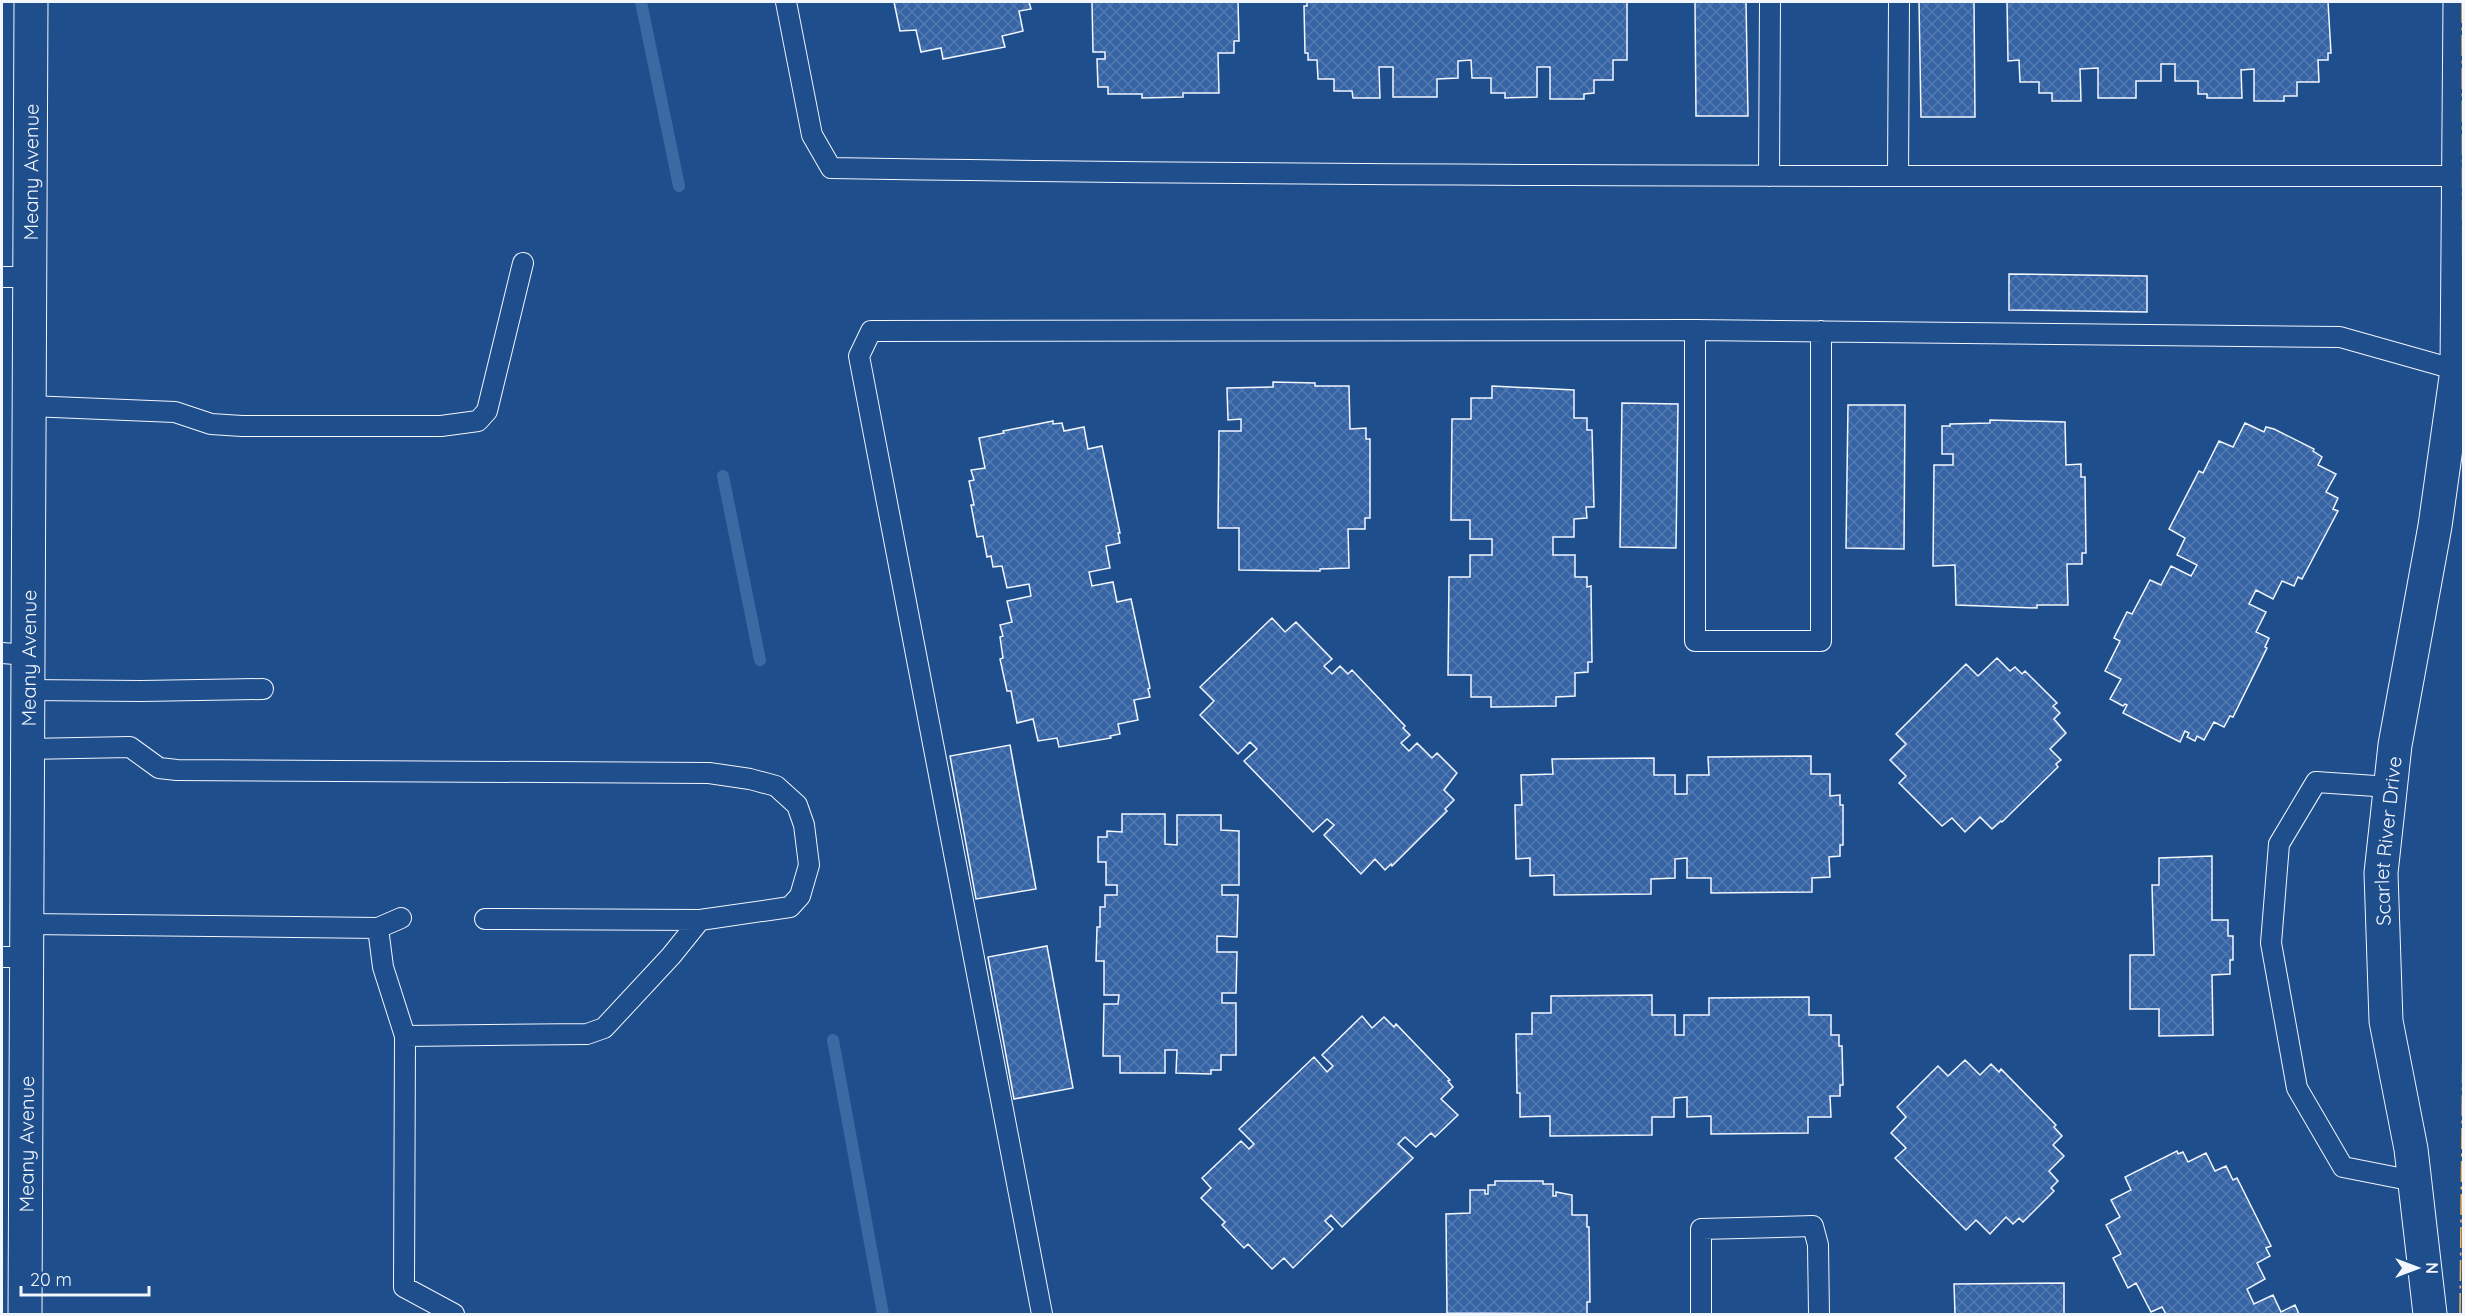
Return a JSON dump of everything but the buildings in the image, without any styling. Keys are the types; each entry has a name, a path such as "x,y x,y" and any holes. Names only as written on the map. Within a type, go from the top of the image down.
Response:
{"street":[{"name":"Meany Avenue","path":"25,1314 14,957 27,924 28,690 15,654 29,406 16,277 31,2"},
{"name":"Scarlet River Drive","path":"2430,1314 2411,1149 2386,1021 2381,873 2395,745 2435,526 2457,370 2460,2"},
{"name":"Scarlet River Drive","path":"2457,370 2463,411"}],"lane":[{"path":"786,2 812,135 831,168 1769,176 2458,176"},
{"path":"1769,176 1770,2"},
{"path":"1898,176 1899,2"},
{"path":"29,406 175,412 211,424 242,426 441,426 478,421 487,411 523,263"},
{"path":"1042,1314 860,356 871,332 1695,330 2340,337 2457,370"},
{"path":"1695,330 1695,641 1821,641 1821,332"},
{"path":"28,690 141,692 263,688"},
{"path":"27,749 129,747 159,768 177,771 709,773 750,779 776,786 797,805 804,825 809,865 800,896 790,907 699,920 485,919"},
{"path":"2390,787 2316,782 2279,844 2271,943 2297,1088 2343,1167 2414,1181"},
{"path":"27,924 378,928 402,918"},
{"path":"405,1036 588,1034 604,1028 671,956 699,920"},
{"path":"378,928 383,967 405,1036 404,1287 454,1314"},
{"path":"1701,1314 1701,1229 1814,1226 1818,1245 1819,1314"}],"waterway":[{"path":"641,2 679,186"},
{"path":"723,476 760,660"},
{"path":"833,1040 883,1314"}],"power":[{"path":"2462,2 2464,756"},
{"path":"2460,1314 2464,939"}]}
